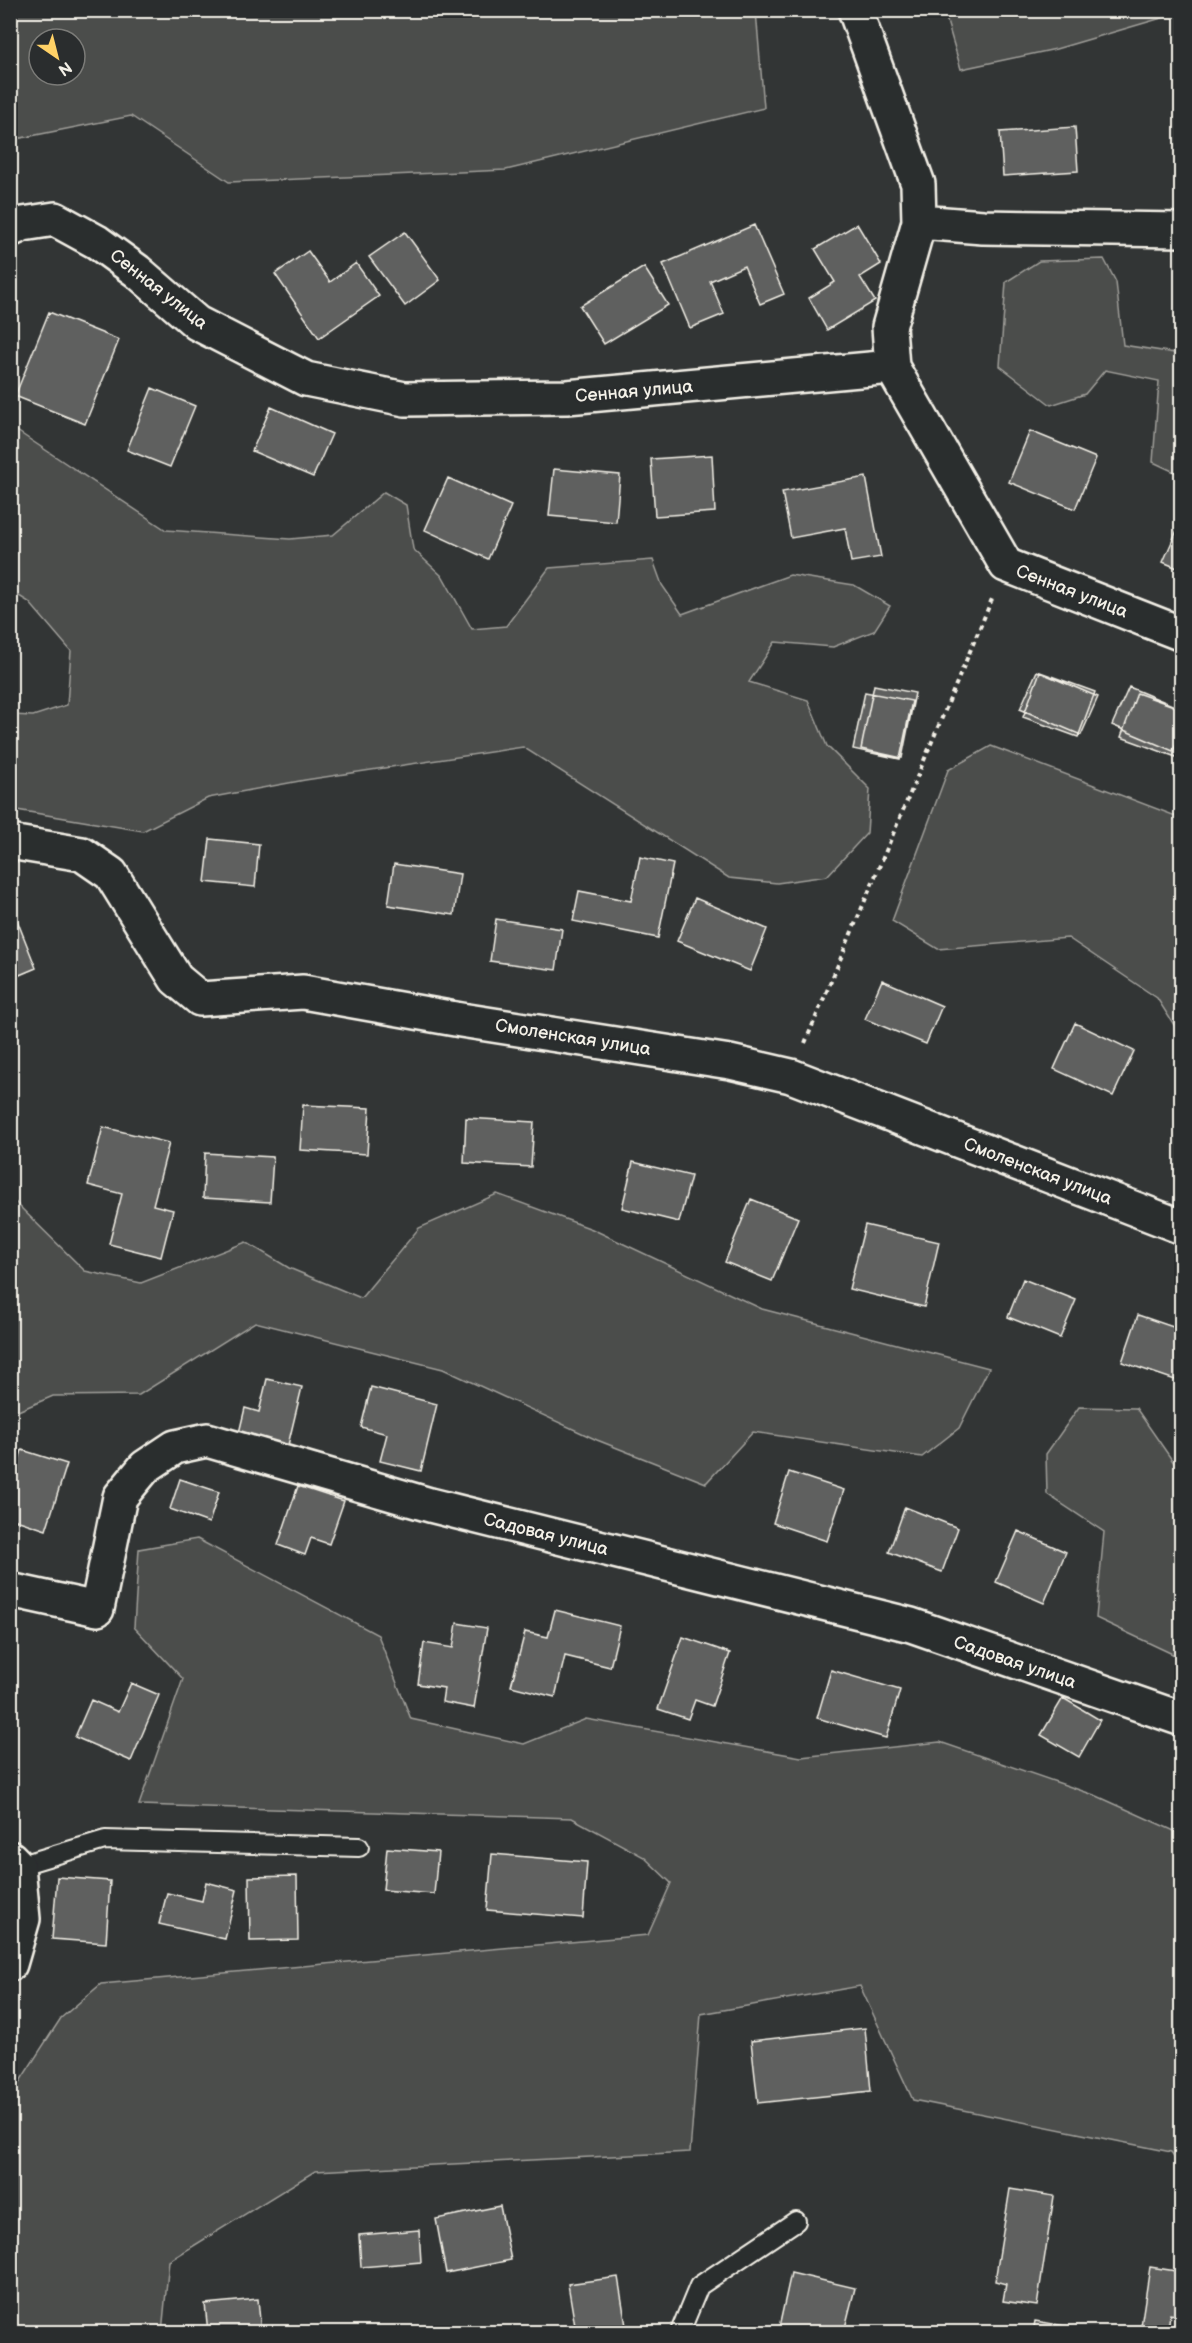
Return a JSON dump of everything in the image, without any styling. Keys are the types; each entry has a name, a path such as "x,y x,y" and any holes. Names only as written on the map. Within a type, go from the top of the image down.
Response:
{"street":[{"path":"855,10 918,184 919,222 889,327 892,367"},
{"name":"Сенная улица","path":"10,230 23,224 55,219 97,242 121,259 197,323 306,379 405,399 567,397 892,367 1006,565 1182,634"},
{"path":"919,222 983,227 1182,230"},
{"name":"Смоленская улица","path":"10,842 82,854 111,874 176,979 200,999 303,992 472,1022 730,1062 791,1076 1182,1227"},
{"name":"Садовая улица","path":"10,1590 97,1609 120,1497 145,1467 175,1447 207,1440 430,1505 911,1626 1182,1719"},
{"path":"10,1964 23,1919 14,1862"}],"lane":[{"path":"14,1862 105,1840 359,1847"},
{"path":"680,2332 699,2286 796,2221"}],"path":[{"path":"791,1076 1006,565"}],"shaded area":[{"path":"11,10 756,11 764,108 506,170 229,182 131,116 11,140"},
{"path":"1181,10 1182,12 1056,49 961,69 946,18 951,11"},
{"path":"1104,259 1116,282 1123,345 1181,354 1181,475 1153,462 1159,381 1105,370 1085,394 1051,405 1000,366 1006,282 1039,261"},
{"path":"11,427 166,530 290,539 333,535 384,492 406,505 413,549 443,577 472,629 506,626 549,568 653,560 662,585 682,614 790,575 854,585 890,606 874,631 833,647 775,642 749,682 808,700 827,746 870,789 867,833 827,876 777,883 729,878 523,747 305,780 208,798 143,831 11,809 11,715 33,716 67,705 71,651 29,602 11,591"},
{"path":"991,746 1181,818 1181,1036 1157,998 1068,938 938,949 892,921 948,770"},
{"path":"497,1194 592,1229 762,1309 989,1368 959,1428 922,1457 753,1432 706,1483 597,1440 443,1369 255,1322 139,1395 53,1396 11,1414 11,1198 85,1271 141,1283 246,1242 289,1268 361,1298 419,1228"},
{"path":"1079,1407 1136,1408 1181,1473 1181,1658 1096,1618 1104,1532 1047,1494 1046,1454"},
{"path":"197,1539 378,1635 411,1719 524,1744 586,1719 801,1757 940,1742 1097,1796 1181,1834 1181,2166 1171,2152 913,2100 860,1986 701,2014 690,2152 315,2171 169,2261 162,2332 11,2332 11,2091 15,2089 61,2018 101,1984 648,1935 671,1883 644,1857 572,1818 139,1805 183,1679 134,1627 139,1549"}],"building":[{"path":"1075,127 1078,171 1003,176 1000,132"},
{"path":"857,224 881,264 860,277 875,301 827,330 809,298 835,282 815,249"},
{"path":"754,225 784,294 760,304 744,266 710,281 724,314 690,328 663,264"},
{"path":"405,232 440,280 405,306 369,257"},
{"path":"308,251 330,282 356,263 379,296 319,338 275,274"},
{"path":"644,267 668,305 604,344 580,306"},
{"path":"49,312 119,340 85,424 15,396"},
{"path":"152,388 195,406 170,467 127,450"},
{"path":"271,407 332,434 313,477 252,451"},
{"path":"1030,431 1096,458 1075,509 1009,482"},
{"path":"712,455 715,512 655,516 651,459"},
{"path":"554,469 620,475 616,522 549,516"},
{"path":"866,477 881,557 851,562 845,528 791,538 782,492"},
{"path":"448,478 511,506 488,559 425,530"},
{"path":"1182,519 1182,570 1163,562"},
{"path":"1037,671 1098,697 1081,735 1020,709"},
{"path":"1040,672 1095,692 1078,737 1023,717"},
{"path":"874,685 915,693 902,758 861,749"},
{"path":"1129,687 1182,709 1182,731 1173,751 1112,725"},
{"path":"865,692 912,701 900,759 853,749"},
{"path":"1137,693 1182,709 1182,742 1176,757 1121,737"},
{"path":"210,839 259,844 255,887 205,882"},
{"path":"640,857 673,864 658,938 573,921 579,891 631,901"},
{"path":"394,864 460,874 454,915 388,905"},
{"path":"695,898 767,929 750,971 677,941"},
{"path":"496,919 562,929 556,970 490,961"},
{"path":"17,920 36,968 10,979 10,923"},
{"path":"882,980 942,1006 926,1044 865,1019"},
{"path":"1075,1023 1134,1051 1113,1096 1054,1069"},
{"path":"303,1105 370,1108 367,1154 300,1150"},
{"path":"466,1118 534,1122 531,1167 464,1163"},
{"path":"103,1127 169,1143 153,1205 173,1210 161,1257 109,1244 122,1194 88,1185"},
{"path":"205,1153 273,1157 270,1202 203,1198"},
{"path":"633,1162 691,1176 679,1222 622,1208"},
{"path":"751,1199 798,1218 772,1281 725,1262"},
{"path":"865,1225 939,1242 924,1307 849,1289"},
{"path":"1023,1279 1076,1300 1060,1338 1008,1317"},
{"path":"1138,1315 1182,1330 1181,1382 1122,1362"},
{"path":"267,1379 302,1387 288,1445 239,1433 245,1408 259,1412"},
{"path":"371,1387 437,1404 421,1471 380,1461 387,1434 361,1427"},
{"path":"22,1450 67,1464 46,1530 10,1518 10,1487"},
{"path":"789,1472 844,1490 827,1541 773,1523"},
{"path":"180,1479 219,1492 209,1523 170,1509"},
{"path":"298,1486 344,1501 329,1544 311,1538 305,1555 278,1545"},
{"path":"905,1507 958,1528 942,1572 889,1552"},
{"path":"1018,1531 1066,1552 1044,1603 996,1582"},
{"path":"555,1610 620,1626 610,1667 565,1656 555,1697 511,1686 525,1632 548,1637"},
{"path":"457,1623 487,1628 474,1708 442,1702 444,1688 418,1684 424,1643 453,1648"},
{"path":"683,1637 730,1653 712,1706 695,1700 688,1719 658,1709"},
{"path":"831,1670 900,1690 886,1738 817,1718"},
{"path":"131,1683 159,1695 131,1761 75,1737 91,1700 118,1712"},
{"path":"1063,1698 1100,1720 1079,1757 1041,1735"},
{"path":"387,1848 438,1852 434,1894 383,1890"},
{"path":"492,1854 587,1862 583,1918 487,1910"},
{"path":"297,1876 298,1940 250,1941 249,1877"},
{"path":"57,1877 110,1881 106,1943 52,1939"},
{"path":"206,1882 237,1890 225,1939 159,1924 167,1893 202,1901"},
{"path":"865,2028 871,2091 758,2103 751,2041"},
{"path":"1010,2189 1054,2196 1037,2306 1003,2301 1006,2284 995,2281"},
{"path":"500,2206 511,2260 446,2273 436,2219"},
{"path":"419,2230 421,2262 361,2267 359,2235"},
{"path":"1150,2267 1182,2272 1182,2316 1170,2314 1168,2330 1141,2326"},
{"path":"791,2273 855,2288 844,2332 778,2332"},
{"path":"618,2277 627,2332 576,2332 568,2284"},
{"path":"258,2299 261,2332 208,2332 205,2304"},
{"path":"1035,2321 1072,2327 1071,2332 1033,2332"}]}
